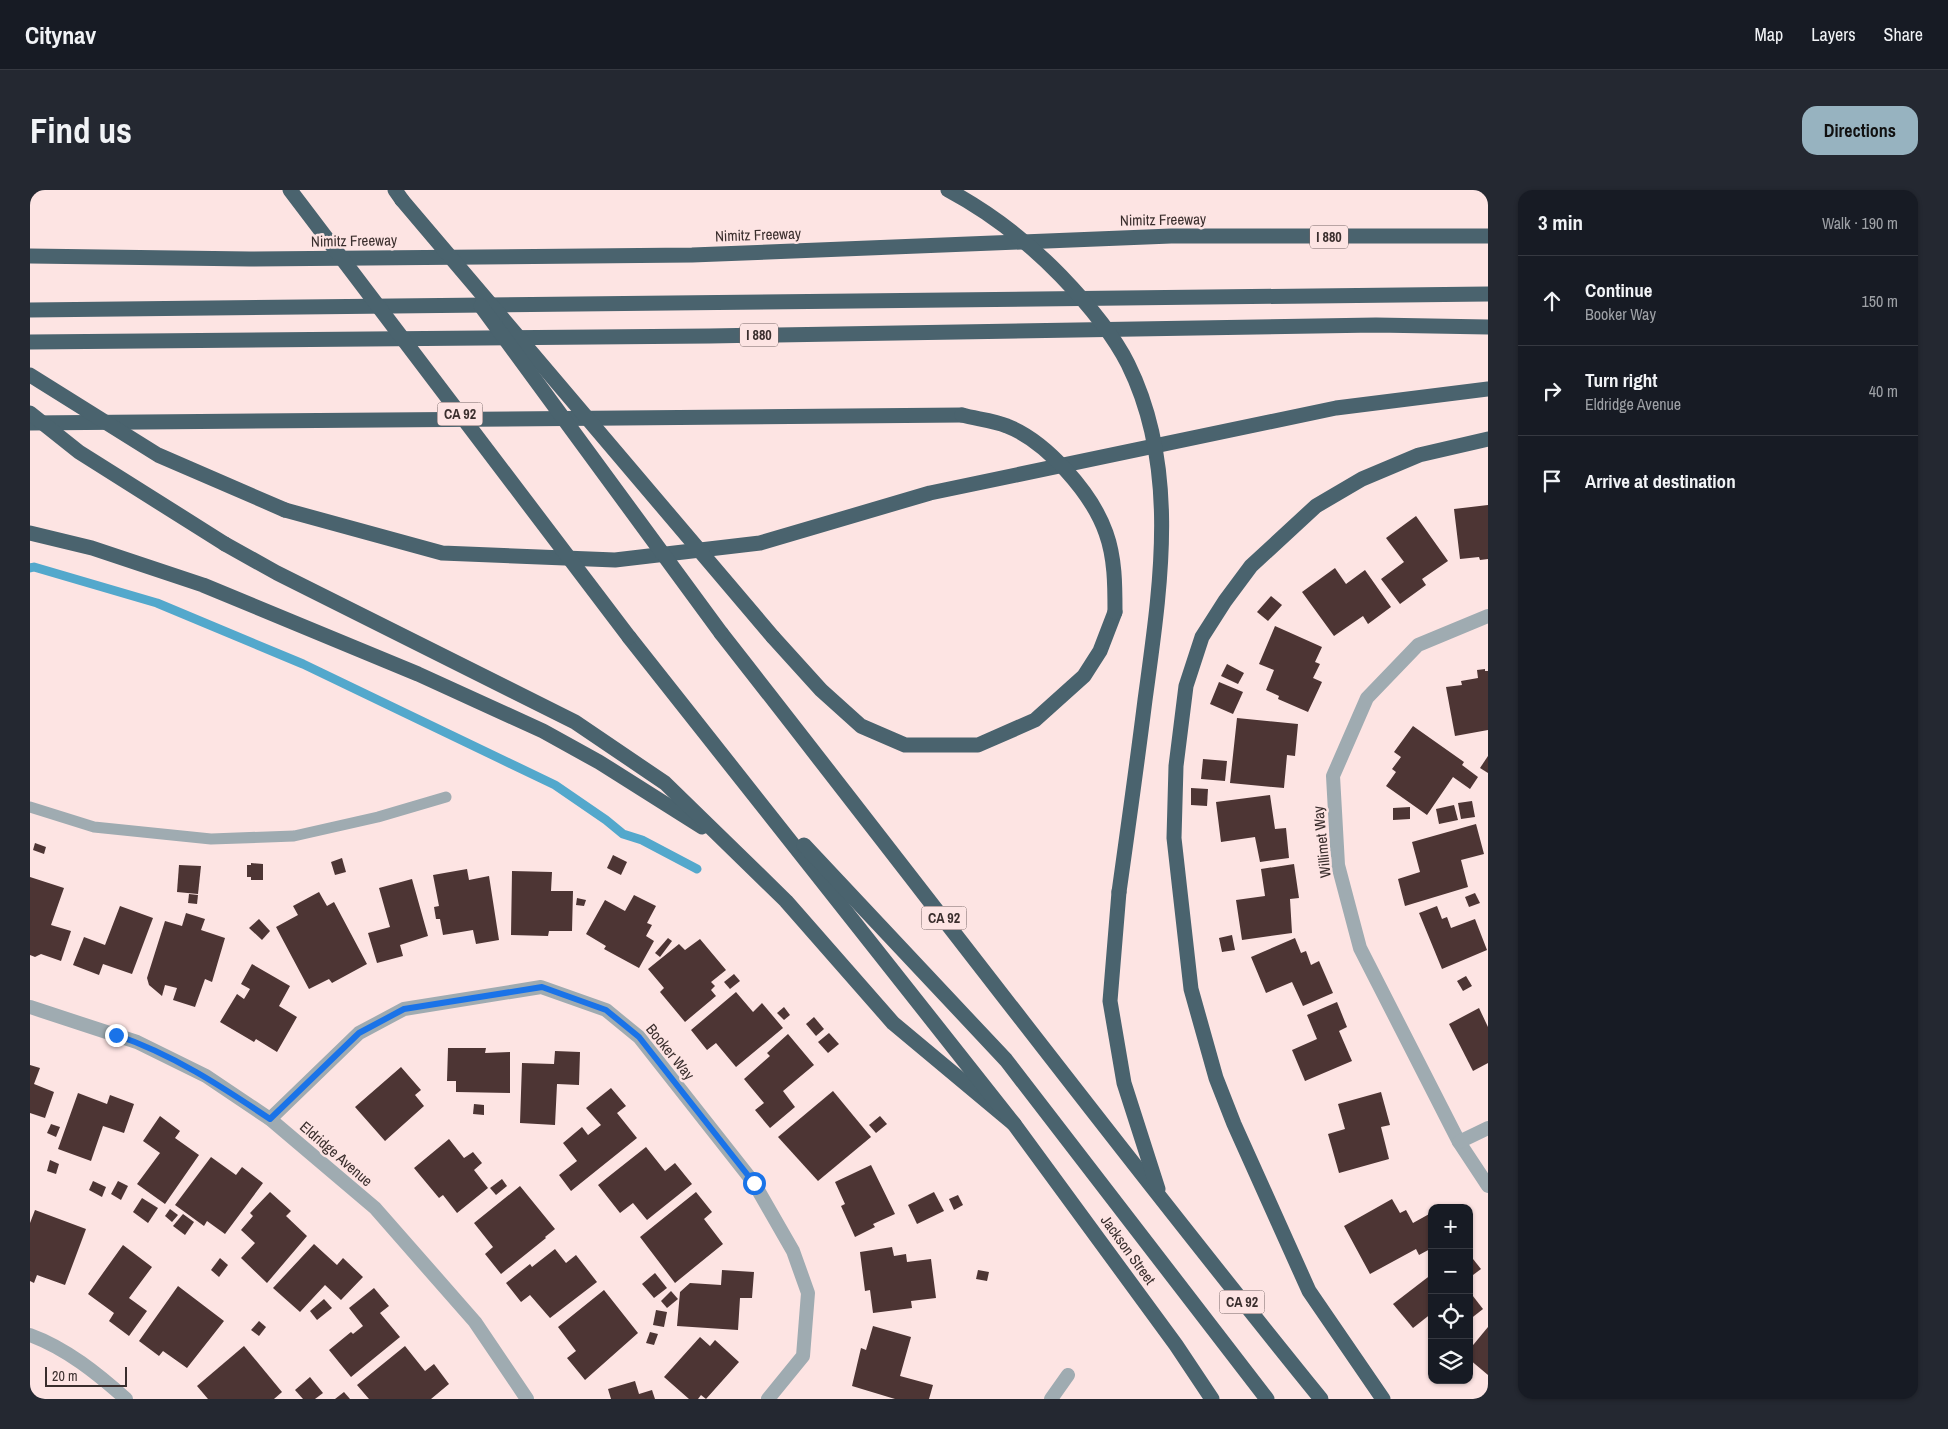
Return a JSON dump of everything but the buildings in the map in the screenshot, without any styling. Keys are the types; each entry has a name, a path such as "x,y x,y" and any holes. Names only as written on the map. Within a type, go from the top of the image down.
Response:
{"highway":[{"name":"CA 92","path":"290,190 630,637 1014,1124"},
{"path":"948,190 971,202 1013,230 1088,305 1128,364 1145,408 1157,460 1163,538 1158,605 1119,892 1110,1000 1124,1082 1141,1142 1164,1204"},
{"name":"CA 92","path":"398,195 722,633 1043,1045 1164,1204 1321,1399"},
{"path":"30,423 962,415 1007,426 1047,450 1082,490 1106,532 1115,570 1115,612 1100,651 1084,676 1035,720 978,745 905,746 862,726 821,690 773,637 398,195"},
{"name":"Nimitz Freeway","path":"30,256 260,259 692,255 1171,236 1488,236"},
{"name":"I 880","path":"30,310 1488,294"},
{"name":"I 880","path":"30,342 720,336 1376,325 1488,327"},
{"path":"30,375 158,454 285,510 442,553 615,560 760,543 940,491 1336,408 1488,389"},
{"path":"30,413 79,452 225,544 277,573 574,722 665,783 786,901 893,1024 1014,1124"},
{"path":"1383,1399 1309,1291 1234,1124 1216,1078 1191,989 1174,838 1176,766 1186,686 1202,637 1225,601 1251,566 1316,506 1362,480 1420,455 1488,439"},
{"path":"30,533 92,548 203,585 418,674 543,731 599,762 727,842"},
{"path":"733,769 1006,1060 1267,1399"},
{"name":"Jackson Street","path":"1014,1124 1176,1345 1212,1399"}],"street":[{"name":"Willimet Way","path":"1488,616 1418,645 1367,698 1333,776 1338,865 1360,948 1459,1142 1488,1186"},
{"name":"Booker Way","path":"270,1119 359,1033 404,1009 542,987 606,1010 639,1037 754,1183 793,1251 808,1293 803,1356 768,1399"},
{"name":"Eldridge Avenue","path":"30,1007 137,1042 206,1076 270,1119 375,1208 475,1322 527,1399"},
{"path":"1459,1142 1488,1128"},
{"path":"30,1335 40,1338 92,1369 126,1399"},
{"path":"1051,1399 1068,1375"}],"lane":[{"path":"30,807 94,827 211,840 294,836 378,817 446,797"}],"waterway":[{"path":"30,568 34,567 157,603 303,664 555,785 623,834 642,840 697,869"}],"route":[{"path":"116,1035 137,1042 206,1076 270,1119 359,1033 404,1009 542,987 606,1010 639,1037 754,1183"}]}
